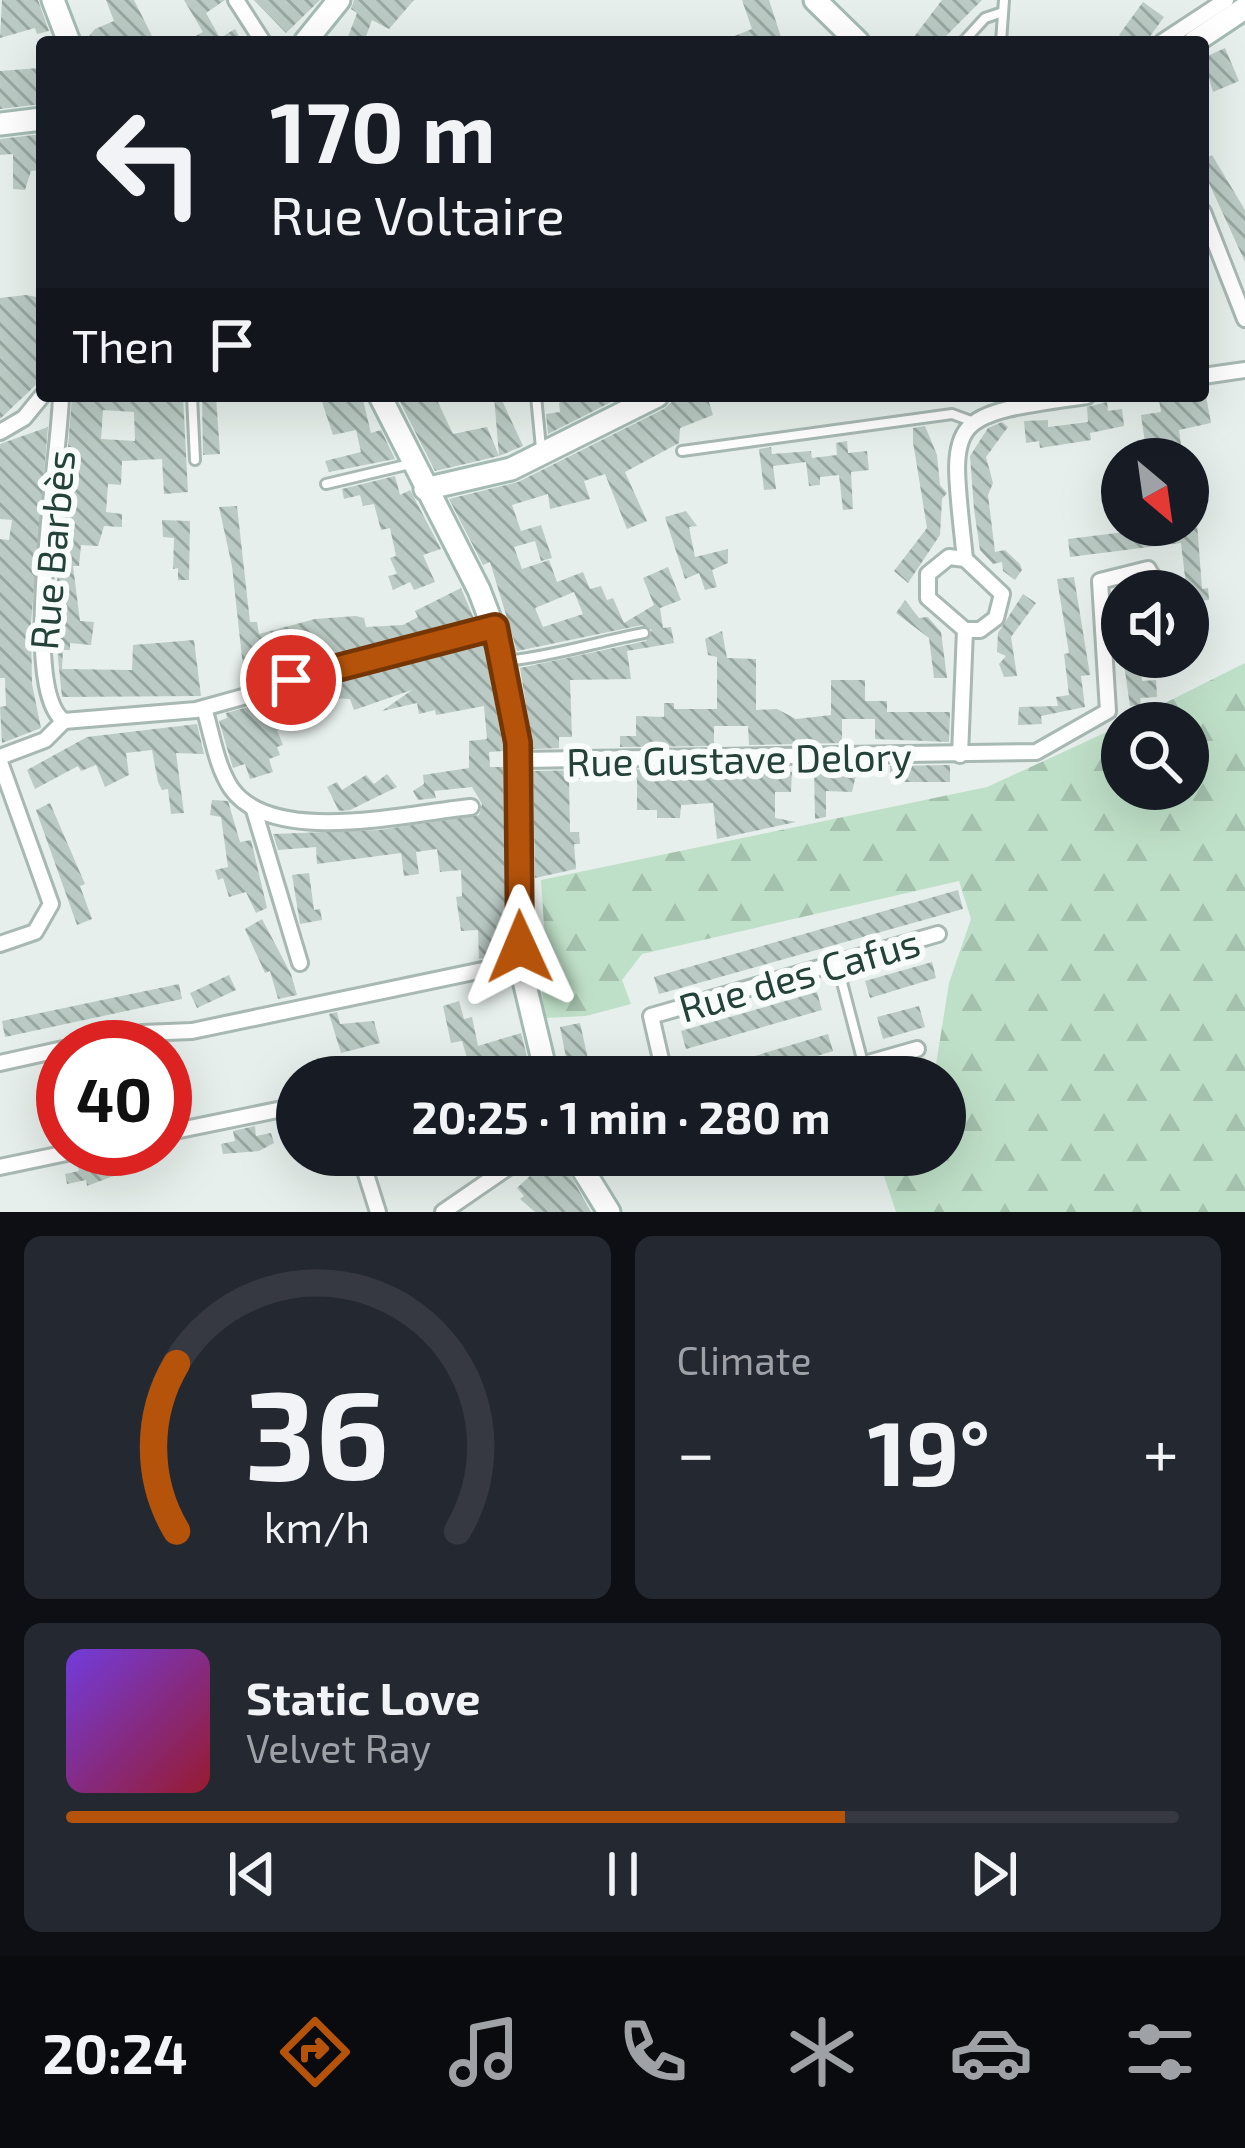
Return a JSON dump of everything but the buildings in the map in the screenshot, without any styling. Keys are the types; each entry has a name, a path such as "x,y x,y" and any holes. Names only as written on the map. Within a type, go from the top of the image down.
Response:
{"street":[{"path":"53,0 67,36"},
{"path":"236,0 259,36"},
{"path":"310,36 339,0"},
{"path":"1171,36 1226,0"},
{"path":"827,4 853,36"},
{"path":"1203,36 1245,8"},
{"path":"0,124 36,120"},
{"path":"1209,227 1245,319"},
{"path":"1209,375 1245,370"},
{"path":"0,432 36,401"},
{"name":"Rue Barbès","path":"61,402 41,626 48,703 64,721"},
{"path":"383,402 495,627 504,661 519,760 520,962 542,1056"},
{"path":"425,489 504,472 642,402"},
{"path":"965,559 955,461 960,440 974,422 1000,408 1044,402"},
{"path":"960,755 965,637 932,604 925,585 937,562 965,559 996,584 1003,601 991,623 965,637"},
{"name":"Rue Gustave Delory","path":"1101,582 1101,612"},
{"path":"0,944 35,932 51,904 0,760 45,740 64,721 204,708 495,627"},
{"name":"Rue Gustave Delory","path":"519,760 1036,752 1101,720 1111,700 1109,678"},
{"path":"204,708 225,778 254,810 300,963"},
{"path":"254,810 292,823 471,807"},
{"name":"Rue des Cafus","path":"660,1056 651,1016 938,934"},
{"path":"192,1031 520,962"},
{"path":"893,1056 917,1049"},
{"path":"0,1063 36,1055"},
{"path":"192,1127 276,1110"},
{"path":"0,1167 36,1159"},
{"path":"367,1176 378,1212"},
{"path":"443,1212 495,1176"},
{"path":"587,1176 609,1212"}],"lane":[{"path":"1001,36 1004,0"},
{"path":"969,36 986,18 1003,12"},
{"path":"193,402 195,460"},
{"path":"537,402 542,455"},
{"path":"682,451 952,414 974,422"},
{"path":"326,484 411,463"},
{"path":"504,661 571,654 583,645 644,632"},
{"path":"837,963 861,1056"}],"green space":[{"path":"1245,663 1245,1212 896,1212 884,1176 966,1176 966,1056 937,1056 949,983 971,919 959,881 642,954 622,980 631,1004 586,1016 545,1018 536,941 545,941 541,880 987,787 1101,735 1101,810 1209,810 1209,702 1167,702"}],"route":[{"path":"291,680 495,627 518,743 520,947"}]}
